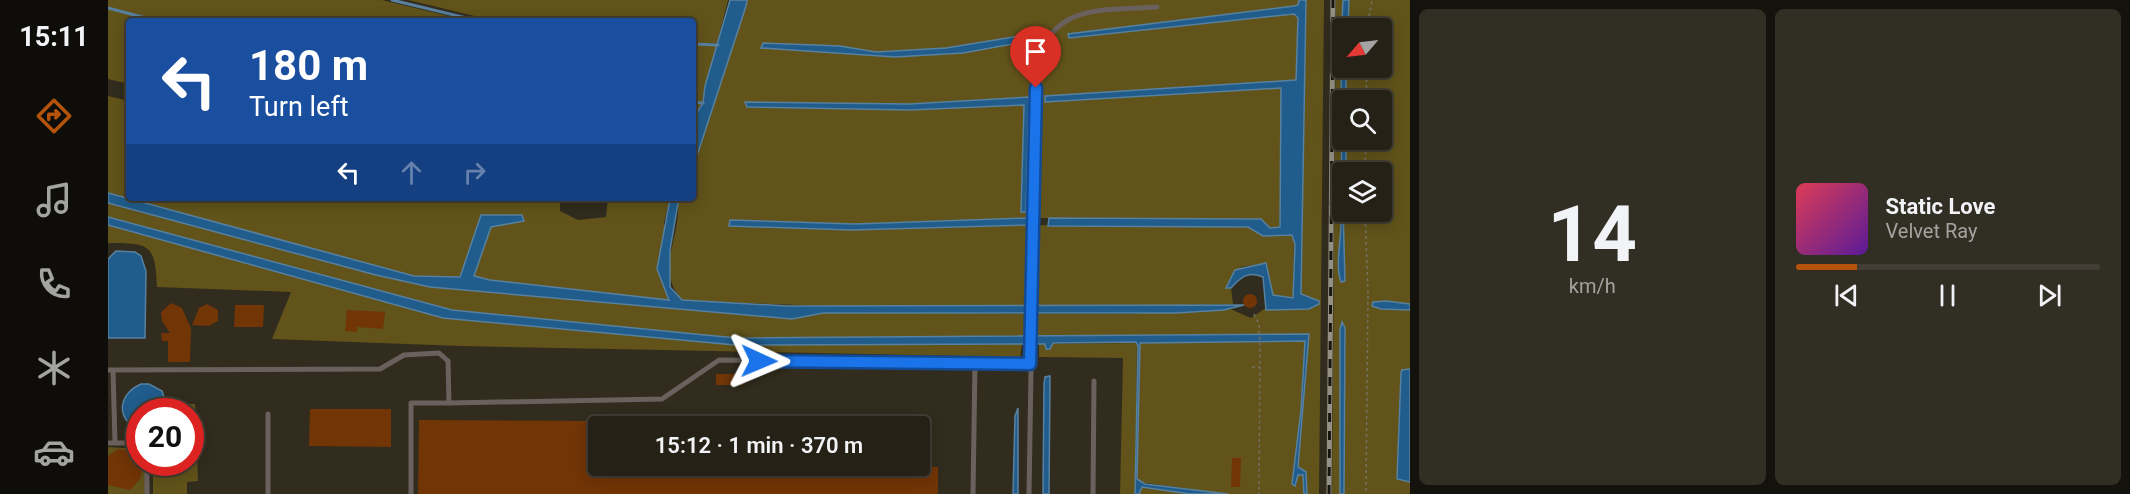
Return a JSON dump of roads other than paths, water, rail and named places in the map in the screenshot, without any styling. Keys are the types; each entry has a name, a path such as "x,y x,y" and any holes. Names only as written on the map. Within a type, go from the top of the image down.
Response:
{"lane":[{"path":"1029,494 1036,64 1042,45 1056,27 1086,12 1157,7"},
{"path":"126,444 111,443 110,370 380,369 404,355 439,353 448,361 449,403"},
{"path":"411,494 411,403 662,399 719,360 1030,364"},
{"path":"974,494 975,363"},
{"path":"1093,494 1094,381"},
{"path":"268,414 268,494"},
{"path":"147,476 147,494"}],"water":[{"path":"730,0 747,0 696,159 696,114 703,103 705,86"},
{"path":"1299,0 1306,0 1301,294 1319,301 1319,304 1309,309 1266,310 1263,277 1253,274 1245,276 1231,288 1226,288 1235,270 1266,263 1273,295 1293,298 1295,244 1292,235 1263,236 1248,227 1048,226 1049,218 1261,219 1270,228 1280,227 1281,88 1045,102 1045,96 1296,80 1298,18 1294,14 1069,38 1068,34 1294,6 1298,5"},
{"path":"1343,0 1349,0 1348,18 1342,18"},
{"path":"1032,35 1034,40 963,53 895,57 761,48 763,43 840,46 876,52 946,48"},
{"path":"1341,78 1346,78 1346,90 1341,90"},
{"path":"1029,97 1026,212 1021,212 1024,105 910,110 747,107 745,102 909,104"},
{"path":"1341,150 1346,150 1346,162 1341,162"},
{"path":"108,193 126,198 126,201 137,201 414,276 460,277 481,215 522,215 524,221 491,227 474,276 490,280 669,300 657,269 670,201 678,201 670,250 670,287 682,300 788,306 1244,305 1224,310 1176,313 823,313 792,319 430,287 376,275 108,203"},
{"path":"108,217 452,310 705,335 738,338 1309,334 1298,467 1306,472 1307,494 1304,494 1303,475 1298,475 1295,486 1292,484 1301,410 1305,341 1140,343 1137,479 1145,484 1228,494 1190,494 1142,487 1139,494 1135,494 1138,346 1136,342 1053,343 1050,349 1046,349 1045,344 735,345 443,318 108,225"},
{"path":"1028,218 1028,225 851,230 729,226 730,220 855,224"},
{"path":"1341,222 1343,222 1345,281 1341,282 1338,261"},
{"path":"116,251 135,252 141,256 146,271 145,338 108,338 108,259"},
{"path":"1373,302 1410,304 1410,310 1381,309 1372,306"},
{"path":"1342,322 1345,328 1344,494 1340,494 1340,329"},
{"path":"1410,369 1410,482 1397,479 1401,373 1402,370"},
{"path":"1050,376 1049,494 1043,494 1044,383 1045,377"},
{"path":"141,384 149,384 162,391 164,398 126,398 126,420 122,407 124,400 133,388"},
{"path":"1018,408 1018,494 1013,494 1015,416"}],"waterway":[{"path":"392,0 467,18"},
{"path":"108,8 146,18"},
{"path":"696,44 718,45"},
{"path":"696,102 703,103"}],"railway":[{"path":"1329,494 1333,0"}]}
